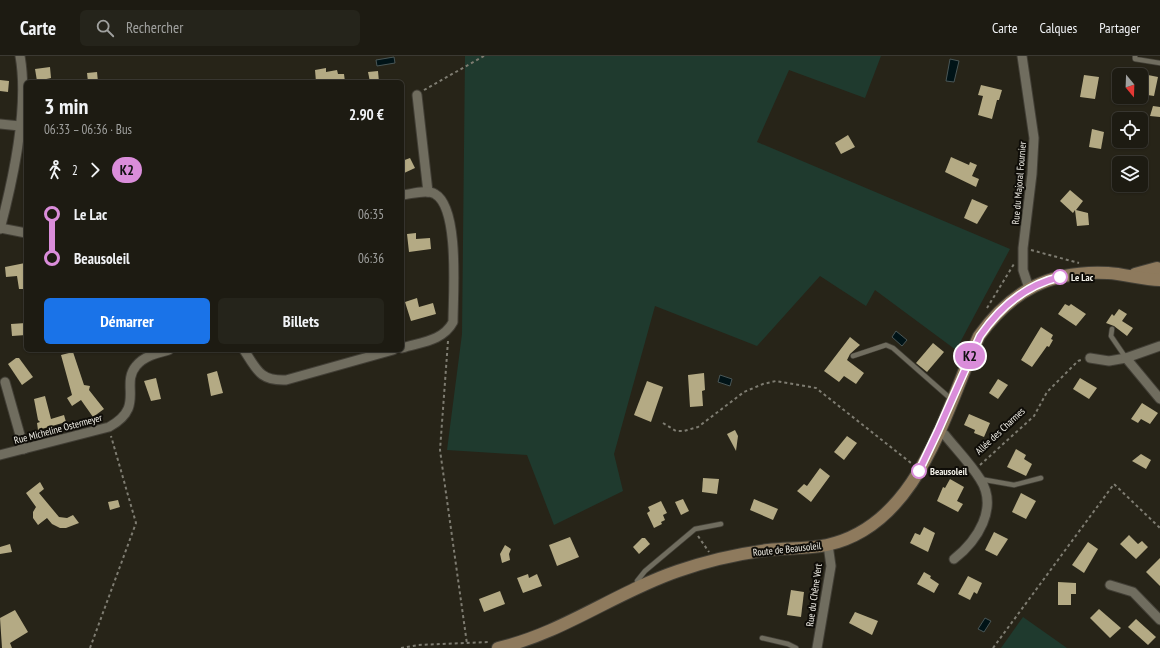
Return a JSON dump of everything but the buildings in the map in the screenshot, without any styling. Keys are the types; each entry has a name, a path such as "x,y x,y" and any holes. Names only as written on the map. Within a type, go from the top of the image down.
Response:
{"main road":[{"name":"Route de Beausoleil","path":"497,644 562,626 640,586 678,571 748,553 828,545 850,537 878,521 898,502 919,470 980,336 1001,309 1029,288 1050,279 1091,272 1122,275 1159,271"}],"street":[{"path":"20,56 22,102 20,126 16,158 0,229 24,233"},
{"name":"Rue du Majoral Fournier","path":"1022,56 1034,138 1032,174 1023,248 1023,270 1029,288"},
{"path":"417,94 428,192"},
{"path":"0,124 20,126"},
{"path":"404,195 428,192 435,194 445,205 451,221 453,237 453,322 449,330 439,337 404,347"},
{"path":"1090,358 1109,361 1126,358 1160,346"},
{"name":"Rue Micheline Ostermeyer","path":"0,455 109,427 118,422 126,414 131,402 131,375 135,367 143,359 163,352"},
{"path":"245,352 259,372 268,379 275,381 286,380 386,352"},
{"path":"1126,358 1160,399"},
{"path":"5,382 24,449"},
{"path":"938,431 945,434 980,479 985,491 987,504 982,528 967,548 954,560"},
{"name":"Rue du Chêne Vert","path":"817,648 831,566 828,545"},
{"path":"1110,585 1132,592 1160,620"}],"lane":[{"path":"1135,56 1135,59 1160,63"},
{"path":"1112,329 1111,336 1126,358"},
{"path":"853,356 886,345 893,348 952,399"},
{"path":"980,479 1014,485 1041,478"},
{"path":"640,586 637,581 644,571 695,530 721,524"},
{"path":"762,638 788,644 796,648"}],"path":[{"path":"417,94 484,56"},
{"path":"984,312 1023,248 1088,265 1091,272"},
{"path":"449,330 440,450 468,644"},
{"name":"Allée des Charmes","path":"973,471 1006,444 1034,416 1048,392 1078,361 1090,358"},
{"path":"663,423 676,431 684,431 698,427 744,392 763,384 776,381 816,388 919,470"},
{"path":"90,648 136,523 109,427"},
{"path":"993,648 1114,484 1160,528"},
{"path":"696,534 713,556"},
{"path":"401,648 468,644 497,644"}],"green space":[{"path":"465,56 881,56 865,98 789,70 757,142 1010,249 956,350 875,290 866,306 820,276 757,346 655,306 614,454 623,491 554,525 527,455 447,450 462,334"},
{"path":"1023,617 1067,648 1001,648"}],"shaded area":[{"path":"394,57 395,63 377,66 376,60"},
{"path":"950,59 959,61 954,82 946,81"},
{"path":"896,331 907,340 902,346 892,337"},
{"path":"720,375 732,379 730,386 718,382"},
{"path":"985,618 991,621 984,632 978,629"}],"bus line":[{"name":"K2","path":"919,471 928,454 974,348 985,328 1001,309 1019,294 1050,279 1060,277"}],"place":[{"name":"Le Lac","path":"1060,277"},
{"name":"Beausoleil","path":"919,471"}]}
